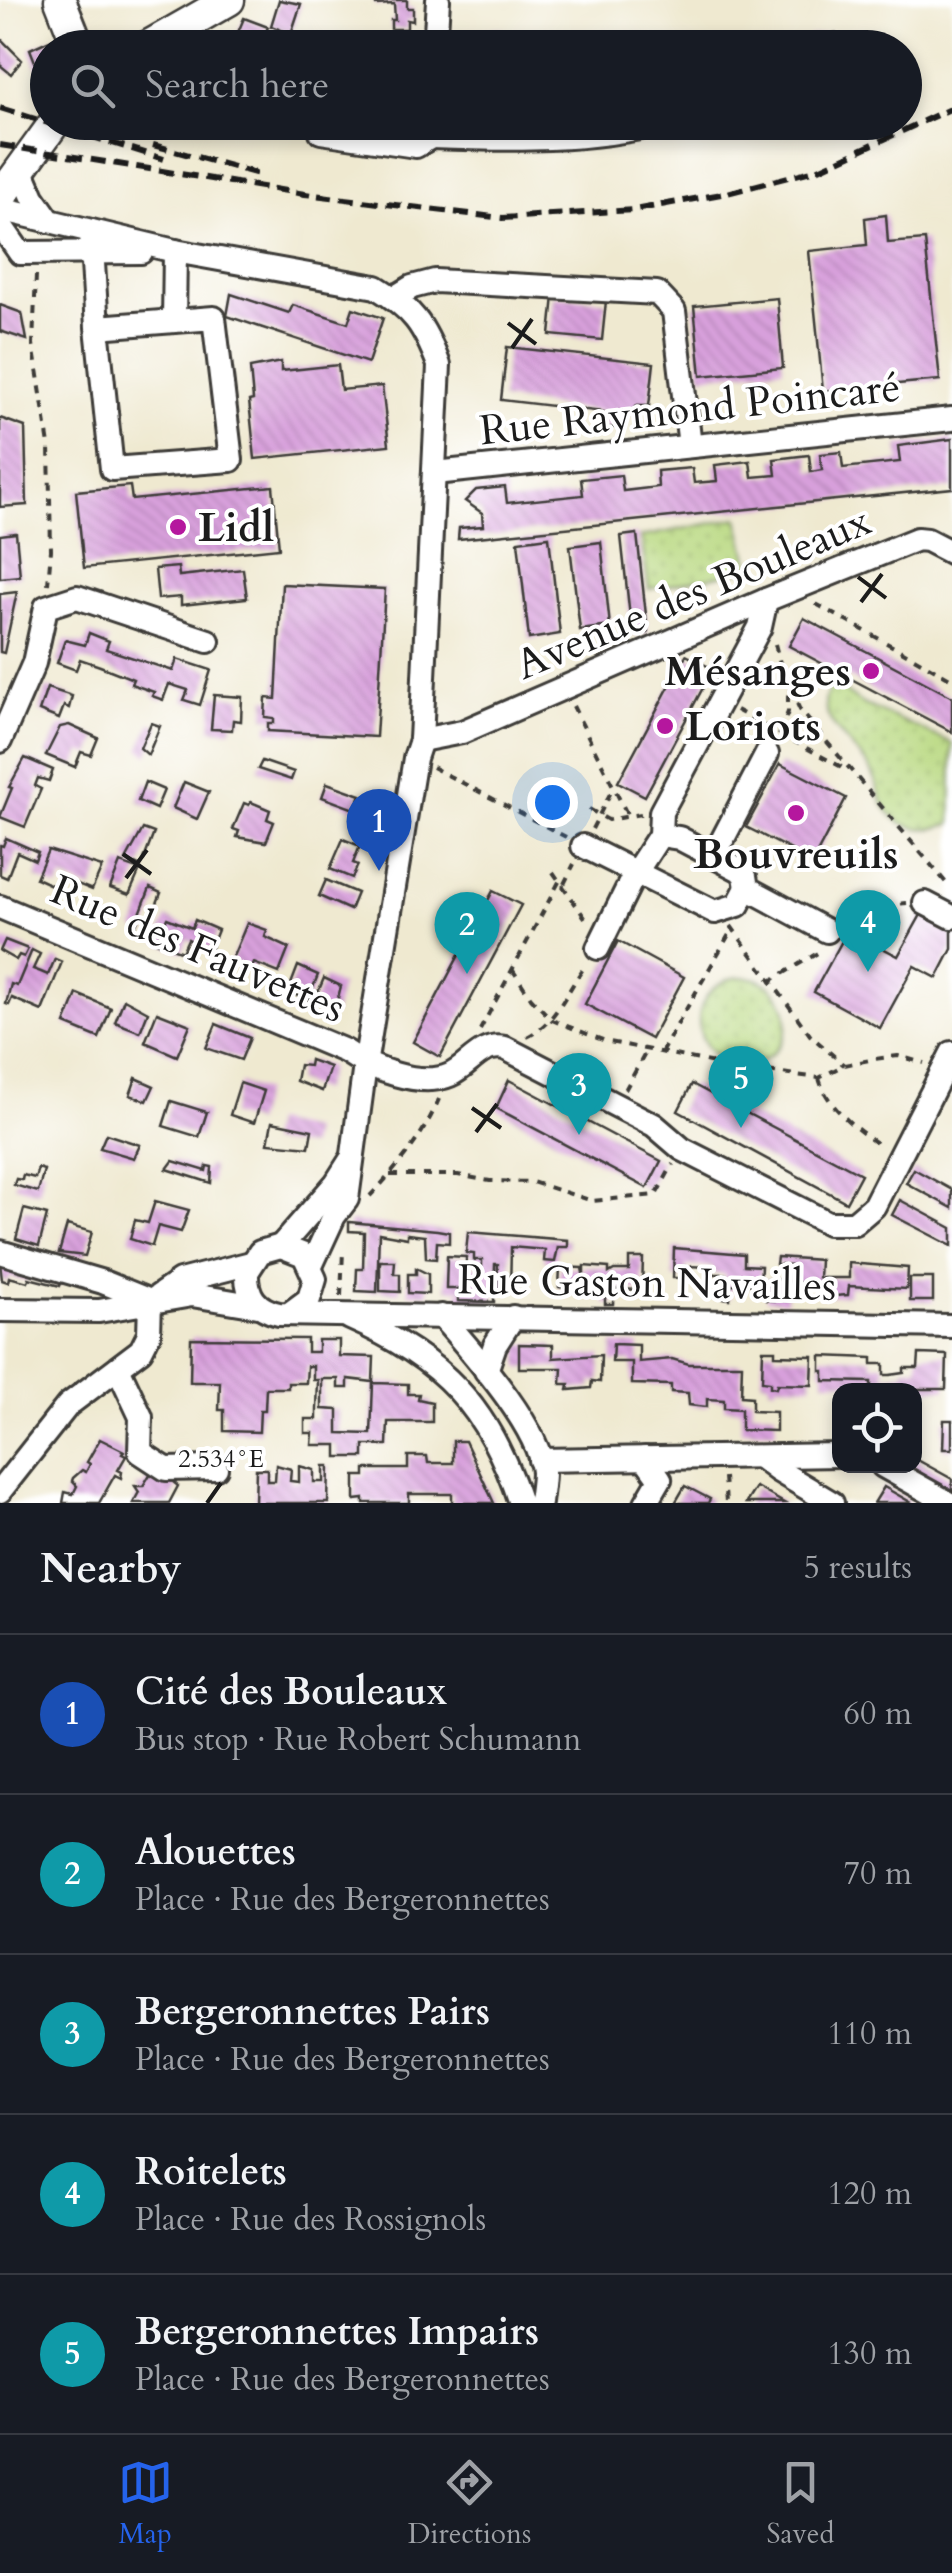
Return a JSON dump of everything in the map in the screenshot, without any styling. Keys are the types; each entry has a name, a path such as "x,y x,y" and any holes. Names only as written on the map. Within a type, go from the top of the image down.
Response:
{"main road":[{"path":"60,0 72,30"},
{"path":"176,30 229,0"},
{"path":"0,198 43,140"}],"street":[{"path":"436,30 438,0"},
{"path":"375,140 416,146 422,140"},
{"path":"22,170 33,197 50,221"},
{"path":"0,209 50,221 92,242"},
{"path":"0,224 10,255 46,253 92,242 175,251 376,287 403,303 426,331 438,364 418,749 364,1065 346,1200 334,1216 309,1299 290,1313 279,1314 204,1296 99,1311 0,1310"},
{"path":"92,242 97,326 112,469 231,460 214,318 97,326"},
{"path":"174,321 175,251"},
{"path":"394,298 412,287 435,281 657,293 674,310 690,446"},
{"name":"Rue Raymond Poincaré","path":"435,473 952,419"},
{"name":"Avenue des Bouleaux","path":"418,749 917,539 952,553"},
{"path":"0,742 34,664 46,606 77,596 208,641"},
{"path":"598,948 719,701 760,627 766,600"},
{"path":"714,856 773,744"},
{"path":"661,824 679,838 740,870 747,888 827,931"},
{"path":"583,846 729,920 747,888"},
{"path":"925,903 952,917"},
{"name":"Rue des Fauvettes","path":"0,907 341,1049 364,1065 426,1078 449,1076"},
{"path":"449,1076 496,1048 654,1126 682,1149 828,1223 854,1224 874,1206 947,1062"},
{"path":"258,1306 246,1285 252,1263 260,1252 281,1246 350,1162"},
{"path":"281,1246 304,1255 313,1276 340,1314 388,1334 436,1367 468,1398 499,1444 520,1503"},
{"path":"0,1252 103,1282 150,1301"},
{"path":"150,1301 180,1281 252,1263"},
{"path":"0,1491 68,1406 141,1350 149,1334 150,1301"},
{"name":"Rue Gaston Navailles","path":"290,1313 952,1326"},
{"path":"436,1367 440,1316"},
{"path":"440,1316 486,1371 533,1439 543,1471 540,1503"},
{"path":"486,1371 495,1346 513,1317"},
{"path":"118,1368 141,1418 140,1452 166,1469 216,1468"},
{"path":"540,1460 832,1455"},
{"path":"760,1456 832,1503"},
{"path":"645,1458 660,1480 646,1503"},
{"path":"895,1473 948,1503"}],"path":[{"path":"46,253 36,274 33,344 48,444 51,550 46,606"},
{"path":"790,590 952,679"},
{"path":"773,744 788,712 787,684 774,641"},
{"path":"787,684 819,736 948,885"},
{"path":"565,688 628,816"},
{"path":"719,701 773,744 850,771"},
{"path":"418,749 583,846"},
{"path":"589,809 608,820 628,816 661,824"},
{"path":"554,872 560,880 596,934 598,948 544,1028 496,1048 479,1029 560,880"},
{"path":"662,1053 729,920 810,1034 844,1065"},
{"path":"512,969 552,1020 605,1041 647,1050 819,1078 844,1065 898,1056 947,1062"},
{"path":"616,1106 647,1050"},
{"path":"365,1201 421,1134 449,1076"},
{"path":"819,1078 822,1092 849,1121 898,1156"},
{"path":"390,1175 458,1175 532,1182 593,1201 650,1198 656,1195 682,1149"},
{"path":"340,1314 343,1243"},
{"path":"723,1457 726,1503"}],"green space":[{"path":"738,518 751,569 649,589 641,537"},
{"path":"840,688 861,703 952,743 951,824 912,827 889,812 872,771 830,720 825,699 830,689"},
{"path":"743,977 760,980 774,990 784,1004 784,1038 774,1052 760,1062 743,1065 726,1062 712,1052 702,1038 699,1021 702,1004 712,990 726,980"}],"building":[{"path":"279,0 301,4 292,30 271,26"},
{"path":"375,0 407,0 407,8 413,8 413,21 407,20 407,29 391,29 394,4 376,5"},
{"path":"244,18 268,27 267,30 239,30"},
{"path":"0,38 22,60 11,74 0,65"},
{"path":"886,215 888,243 925,240 940,380 823,391 809,251 867,245 865,218"},
{"path":"231,294 289,313 293,305 348,323 353,308 383,318 368,363 227,316"},
{"path":"554,296 606,301 602,340 550,335"},
{"path":"777,298 783,368 701,376 694,306"},
{"path":"0,305 22,313 27,340 0,331"},
{"path":"507,347 654,363 649,406 636,406 634,414 623,412 620,428 603,427 604,412 501,400"},
{"path":"281,362 281,371 338,365 341,390 382,386 389,445 255,459 250,368"},
{"path":"0,418 25,427 27,505 0,507"},
{"path":"952,439 952,488 458,539 459,528 483,526 482,513 465,501 476,490 505,487 507,503 583,495 581,479 621,475 623,491 658,487 657,471 692,468 694,483 717,481 715,465 750,461 752,477 776,475 774,459 809,455 811,472 822,470 820,454 841,452 843,468 900,462 898,446"},
{"name":"Lidl","path":"130,486 132,500 273,486 279,548 84,568 76,491"},
{"path":"16,533 20,576 0,578 0,535"},
{"path":"637,534 648,633 632,635 621,536"},
{"path":"549,537 560,634 529,639 518,541"},
{"path":"601,542 610,626 580,630 570,546"},
{"path":"178,567 179,576 243,569 247,598 181,605 181,597 158,599 155,569"},
{"path":"282,584 385,589 376,737 268,731 268,723 274,723 274,718 265,717 266,698 276,699"},
{"path":"17,592 4,653 0,652 0,594"},
{"name":"Mésanges","path":"804,618 952,697 952,732 789,646"},
{"path":"89,633 109,641 106,649 173,671 177,659 211,670 200,705 184,700 188,690 169,684 163,700 152,696 154,692 131,684 133,679 80,659 76,670 57,663 65,640 85,645"},
{"name":"Loriots","path":"686,655 713,669 645,796 618,782"},
{"path":"47,688 72,696 69,708 64,706 59,719 39,711"},
{"path":"214,695 242,697 241,721 233,720 232,730 211,729"},
{"path":"151,723 160,726 148,755 140,748"},
{"path":"69,725 98,738 91,755 81,752 75,767 46,755 60,727"},
{"path":"25,758 53,770 49,781 38,778 35,786 41,789 25,827 0,817 12,788 9,787"},
{"path":"262,761 294,772 291,780 258,769"},
{"name":"Bouvreuils","path":"780,764 846,798 813,861 746,827"},
{"path":"145,782 164,790 156,809 138,801"},
{"path":"184,782 209,792 197,819 173,808"},
{"path":"327,783 361,795 354,809 322,797"},
{"path":"244,803 270,810 267,819 274,822 266,842 237,837 239,831 233,829"},
{"path":"143,829 154,833 141,867 126,860"},
{"path":"6,838 38,852 35,860 17,852 7,878 0,875 0,845"},
{"path":"343,839 360,846 352,878 330,869"},
{"path":"48,850 102,867 92,890 63,878 58,888 36,878"},
{"path":"120,863 140,870 129,895 110,888"},
{"path":"326,880 357,893 350,910 319,896"},
{"path":"150,888 161,893 145,934 134,929"},
{"path":"493,891 521,905 440,1057 413,1042"},
{"path":"922,913 952,929 952,949 937,978 914,966 880,1028 814,992 848,930 898,956"},
{"path":"167,918 192,928 195,920 218,930 210,950 188,939 182,952 156,942"},
{"path":"247,923 267,930 265,937 289,948 279,973 254,963 251,970 231,961"},
{"path":"5,940 28,949 24,957 19,955 16,960 0,951"},
{"path":"618,941 684,977 651,1039 585,1004"},
{"path":"32,950 40,954 33,969 48,975 55,959 62,962 42,1011 12,998 6,1004 11,984 17,986"},
{"path":"298,966 318,975 308,1000 288,992"},
{"path":"324,978 341,986 333,1017 311,1009"},
{"path":"77,994 111,1008 99,1038 65,1024"},
{"path":"124,999 148,1012 140,1032 115,1022"},
{"path":"157,1012 190,1025 177,1056 145,1042"},
{"path":"216,1024 250,1038 241,1060 206,1048"},
{"path":"310,1060 330,1067 322,1091 296,1081 299,1065 309,1066"},
{"path":"136,1078 154,1086 147,1101 130,1095"},
{"path":"509,1080 661,1161 647,1188 496,1108"},
{"path":"240,1083 264,1091 254,1123 230,1115"},
{"path":"692,1084 861,1174 846,1202 678,1111"},
{"path":"171,1101 207,1112 199,1137 163,1126"},
{"path":"272,1122 312,1130 309,1147 268,1143"},
{"path":"106,1134 140,1145 134,1158 100,1148"},
{"path":"173,1161 206,1171 207,1166 212,1167 211,1183 167,1169"},
{"path":"38,1168 44,1170 38,1192 14,1185 23,1175 35,1178"},
{"path":"914,1169 952,1190 952,1208 906,1183"},
{"path":"900,1200 952,1228 952,1246 892,1215"},
{"path":"155,1201 189,1210 181,1232 158,1226 152,1246 130,1239 135,1220 148,1223"},
{"path":"24,1209 47,1215 39,1246 16,1239"},
{"path":"349,1222 449,1232 449,1243 437,1242 436,1259 426,1258 425,1236 407,1234 407,1238 379,1233 377,1292 356,1291 357,1269 363,1269 364,1232 349,1231"},
{"path":"67,1225 92,1232 85,1256 59,1253"},
{"path":"468,1232 568,1240 568,1247 558,1247 555,1262 544,1261 545,1250 511,1247 510,1292 497,1292 495,1264 494,1302 458,1301 458,1292 465,1289 446,1289 447,1256 466,1257 466,1266 482,1266 482,1260 474,1260 474,1254 466,1253"},
{"path":"674,1248 744,1254 744,1265 761,1266 760,1285 731,1284 730,1299 723,1298 725,1274 713,1274 713,1267 686,1266 686,1278 673,1278"},
{"path":"777,1257 820,1260 819,1278 849,1278 849,1263 908,1268 907,1289 849,1286 848,1295 819,1297 819,1283 790,1282 791,1265 776,1264"},
{"path":"629,1258 643,1258 642,1290 614,1289 613,1304 605,1304 605,1287 584,1287 584,1292 559,1287 560,1267 582,1268 584,1278 584,1266 609,1268 609,1273 629,1270"},
{"path":"380,1261 395,1261 394,1274 400,1274 400,1292 380,1291"},
{"path":"0,1263 62,1281 60,1286 9,1277 8,1282 2,1280"},
{"path":"416,1268 428,1274 428,1294 408,1293 408,1274 416,1274"},
{"path":"910,1278 933,1278 933,1301 910,1301"},
{"path":"767,1279 787,1280 786,1301 766,1300"},
{"path":"191,1338 307,1339 307,1352 318,1352 318,1340 339,1340 339,1356 374,1357 373,1382 348,1379 348,1388 338,1388 338,1379 322,1379 322,1409 338,1410 338,1433 371,1434 373,1383 408,1384 408,1394 419,1394 418,1399 432,1402 432,1422 388,1422 387,1445 364,1445 364,1457 337,1457 337,1445 312,1445 313,1433 305,1433 305,1419 317,1419 318,1380 313,1380 313,1366 307,1366 306,1383 266,1388 259,1432 224,1431 224,1410 219,1410 220,1382 190,1382"},
{"path":"519,1344 553,1345 553,1358 601,1355 600,1382 592,1381 591,1388 568,1390 569,1384 561,1384 562,1368 519,1368"},
{"path":"613,1344 639,1345 639,1362 672,1359 689,1364 742,1364 741,1396 752,1397 752,1411 776,1412 776,1431 741,1430 741,1409 724,1408 724,1400 707,1399 707,1407 689,1405 688,1393 671,1392 671,1385 632,1384 632,1362 612,1362"},
{"path":"763,1350 775,1350 775,1355 813,1356 812,1385 770,1387 770,1382 762,1381"},
{"path":"919,1354 947,1355 946,1389 922,1389 922,1383 824,1381 821,1356 872,1358 872,1364 884,1364 884,1375 918,1368"},
{"path":"944,1420 952,1420 952,1449 943,1449"},
{"path":"100,1439 124,1451 126,1456 118,1470 122,1472 121,1478 115,1475 99,1503 63,1503 65,1492 73,1494 77,1486 73,1478 82,1470 86,1472"},
{"path":"453,1441 465,1441 494,1503 452,1503 452,1494 409,1494 409,1503 355,1500 355,1476 365,1476 365,1469 408,1469 408,1456 427,1456 428,1463 453,1463"},
{"path":"922,1462 952,1479 952,1496 912,1473 922,1473"},
{"path":"276,1465 291,1469 290,1481 299,1482 299,1466 314,1470 314,1482 324,1482 324,1466 329,1466 328,1503 255,1503 256,1469 267,1469 267,1481 275,1481"},
{"path":"158,1470 178,1486 169,1503 133,1503 139,1492 135,1486 143,1486 152,1471"},
{"path":"685,1486 710,1499 708,1503 675,1503"},
{"path":"756,1487 784,1503 746,1503"},
{"path":"884,1487 912,1503 874,1503"}],"railway":[{"path":"0,108 30,117"},
{"path":"922,122 952,108"},
{"path":"103,140 164,159"},
{"path":"0,145 305,194 502,218 634,210 727,193 819,169 882,140"},
{"path":"153,145 259,174"}],"place":[{"name":"Lidl","path":"178,527"},
{"name":"Mésanges","path":"871,671"},
{"name":"Loriots","path":"665,726"},
{"name":"Bouvreuils","path":"796,813"},
{"name":"Cité des Bouleaux","path":"379,871"},
{"name":"Roitelets","path":"868,972"},
{"name":"Alouettes","path":"467,974"},
{"name":"Bergeronnettes Impairs","path":"741,1128"},
{"name":"Bergeronnettes Pairs","path":"579,1135"}]}
